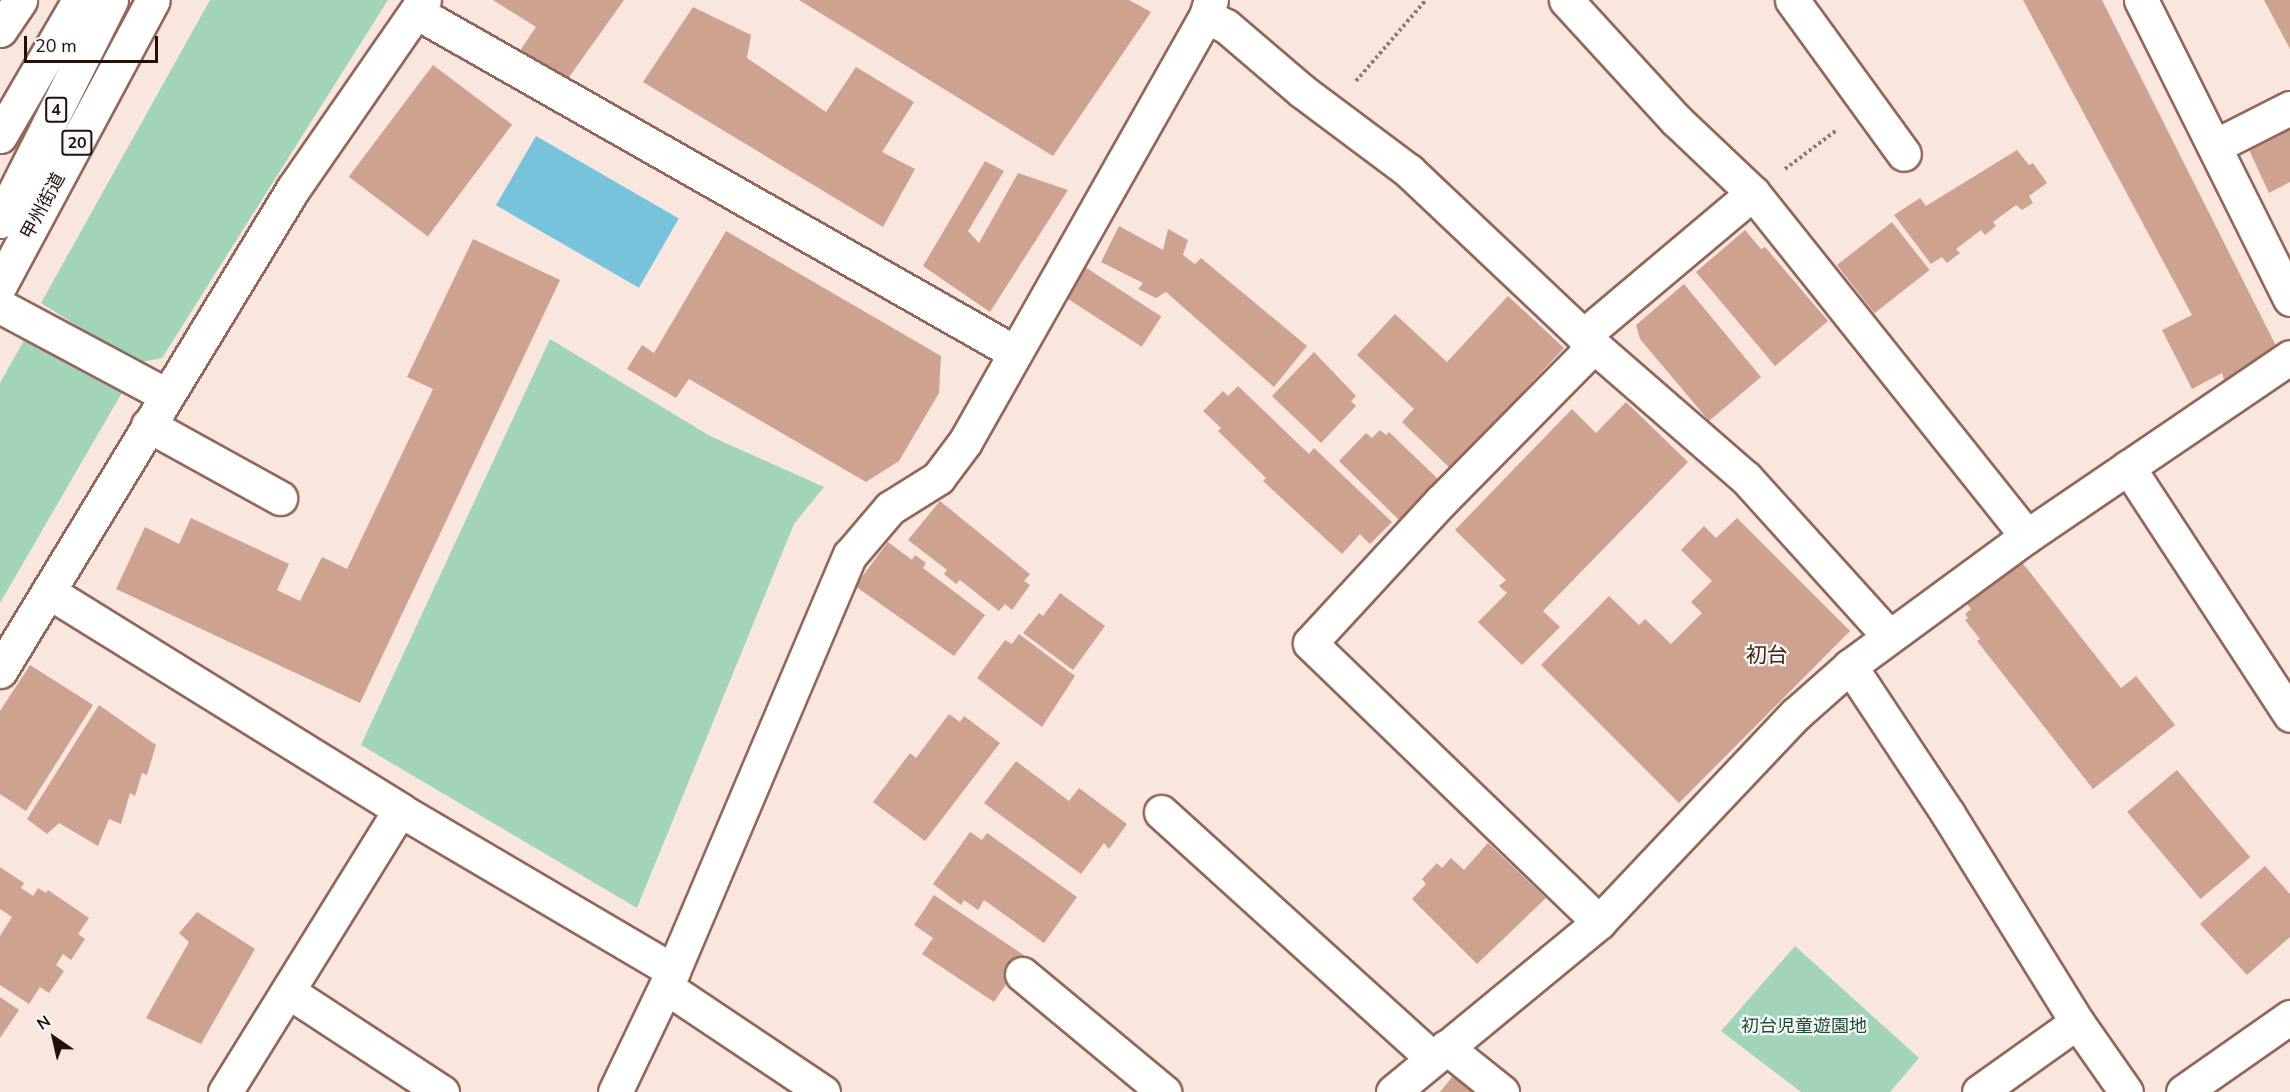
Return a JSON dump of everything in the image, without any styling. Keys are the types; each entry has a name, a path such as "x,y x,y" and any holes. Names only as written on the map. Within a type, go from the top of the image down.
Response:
{"main road":[{"path":"0,30 20,0"},
{"path":"0,136 80,0"},
{"name":"4","path":"0,221 111,0"},
{"name":"甲州街道","path":"0,285 153,0"},
{"path":"1566,0 1676,120 1754,193 2027,536"},
{"path":"1792,0 1871,104 1904,154"},
{"path":"2141,0 2290,299"},
{"path":"0,671 293,189 420,6 1014,352"},
{"path":"615,1092 670,979 850,555 890,508 938,478 951,464 1209,8 1226,26 1329,111 1409,171 1589,341 1746,478 1889,636"},
{"path":"2215,146 2290,108"},
{"path":"1599,922 1310,643 1589,341 1754,193"},
{"path":"0,306 166,395"},
{"path":"1393,1092 1599,922 1796,714 1850,666 2027,536 2290,357"},
{"path":"148,425 280,498"},
{"path":"2128,467 2290,715"},
{"path":"49,592 670,979 823,1092"},
{"path":"1850,666 1948,814 2077,1022 2126,1092"},
{"path":"225,1092 400,810"},
{"path":"1161,812 1439,1053 1502,1092"},
{"path":"1023,974 1164,1092"},
{"path":"289,992 442,1092"},
{"path":"2183,1092 2290,1017"},
{"path":"1979,1092 2077,1022"}],"path":[{"path":"1329,111 1426,0"},
{"path":"1754,193 1871,104"}],"green space":[{"path":"210,0 388,0 162,358 136,363 41,303"},
{"path":"27,335 127,384 0,603 0,383"},
{"path":"550,339 710,436 824,487 794,524 637,908 361,745"},
{"name":"初台児童遊園地","path":"1795,946 1919,1058 1890,1092 1801,1092 1721,1031"}],"water":[{"path":"536,136 679,218 639,288 496,205"}],"building":[{"path":"493,0 624,0 567,80 519,52 536,27"},
{"path":"799,0 1129,0 1151,12 1053,156"},
{"path":"2023,0 2102,0 2280,354 2225,384 2222,373 2192,389 2162,330 2192,315"},
{"path":"2264,0 2290,0 2290,49"},
{"path":"693,7 751,35 747,58 826,112 856,67 914,102 882,152 915,169 883,227 643,82"},
{"path":"433,65 512,125 428,236 349,177"},
{"path":"2290,119 2290,182 2269,193 2250,152 2255,137"},
{"path":"2017,150 2029,165 2033,163 2047,183 2029,196 2033,203 2022,210 2016,205 1993,222 1996,226 1985,235 1981,230 1956,249 1960,253 1947,263 1942,257 1931,264 1894,215 1920,198 1926,206"},
{"path":"985,161 1004,171 968,231 979,243 1018,173 1068,190 990,312 923,266"},
{"path":"1892,222 1930,270 1874,313 1837,265"},
{"path":"1119,226 1163,250 1168,229 1188,240 1183,255 1195,264 1201,258 1307,346 1274,387 1166,292 1156,298 1138,289 1143,283 1101,262"},
{"path":"1745,230 1761,249 1765,247 1828,321 1775,366 1696,272"},
{"path":"726,231 941,356 939,393 899,461 866,482 689,379 676,398 627,369 642,345 654,353"},
{"path":"473,239 560,280 360,703 116,589 145,527 179,544 191,518 289,564 277,590 300,601 322,557 347,569 433,389 407,377"},
{"path":"1085,267 1161,317 1142,347 1065,297"},
{"path":"1684,284 1761,377 1709,421 1640,339 1636,325"},
{"path":"1508,296 1564,348 1451,469 1402,422 1414,409 1357,355 1395,314 1447,362"},
{"path":"1314,352 1356,396 1351,401 1356,406 1321,443 1272,396"},
{"path":"1238,386 1309,454 1314,448 1392,522 1370,544 1360,534 1342,554 1263,481 1266,478 1218,431 1221,428 1203,411 1223,391 1228,396"},
{"path":"1626,402 1688,462 1543,611 1560,627 1522,665 1478,622 1507,593 1499,586 1506,580 1455,530 1572,409 1596,433"},
{"path":"1380,430 1386,435 1389,432 1438,479 1399,520 1339,461 1366,433 1372,438"},
{"path":"940,501 1030,574 1024,581 1030,585 1012,610 1005,604 999,611 960,580 956,584 944,574 947,570 908,540"},
{"path":"1737,518 1850,631 1679,803 1541,665 1609,596 1639,625 1645,619 1671,644 1702,613 1691,602 1712,581 1681,550 1704,526 1716,538"},
{"path":"888,542 912,560 915,555 926,563 923,568 985,615 954,656 855,586"},
{"path":"2021,561 2121,688 2136,676 2175,725 2093,789 1977,641 1980,639 1965,620 1968,618 1965,614 1971,609 1967,604"},
{"path":"1060,593 1105,626 1073,670 1023,633 1039,613 1043,616"},
{"path":"1019,634 1075,676 1042,727 977,678 1005,640 1012,644"},
{"path":"30,665 93,705 26,811 0,794 0,711"},
{"path":"99,705 156,745 147,775 142,773 135,796 130,793 121,824 109,819 98,846 59,823 47,834 27,819"},
{"path":"949,714 960,722 964,716 1000,743 925,841 873,802 910,753 916,758"},
{"path":"1016,761 1069,801 1079,788 1127,824 1109,849 1104,843 1081,874 984,803"},
{"path":"2177,770 2250,857 2200,899 2127,812"},
{"path":"970,832 982,840 987,833 1077,897 1044,943 984,900 978,910 964,900 961,905 933,884"},
{"path":"1488,843 1546,898 1477,964 1412,899 1426,884 1422,879 1437,863 1442,868 1451,858 1464,870"},
{"path":"2265,866 2290,894 2290,937 2247,975 2200,924"},
{"path":"0,867 24,883 21,888 33,896 38,888 46,893 48,890 89,918 78,934 85,939 71,960 63,954 56,965 64,971 49,993 40,987 29,1004 0,985 0,936 12,917 0,909"},
{"path":"934,895 1025,956 994,1002 922,954 933,938 914,925"},
{"path":"197,912 255,949 201,1044 146,1018 189,942 179,933"},
{"path":"0,997 19,1010 0,1038"},
{"path":"1453,1076 1472,1092 1440,1092"}],"district":[{"name":"初台","path":"1767,655"}]}
